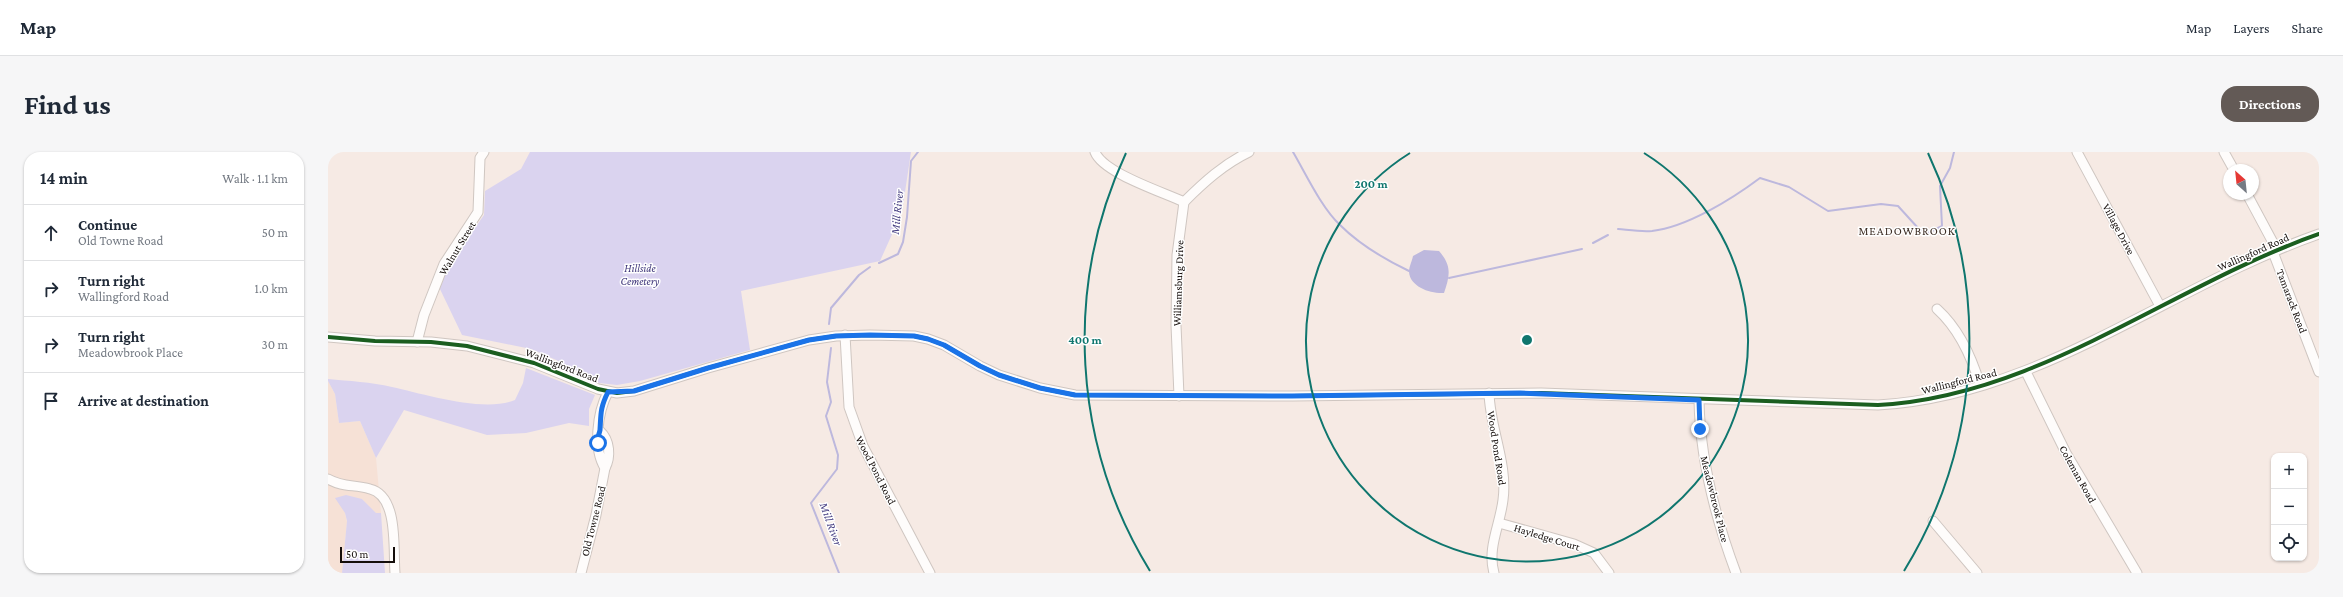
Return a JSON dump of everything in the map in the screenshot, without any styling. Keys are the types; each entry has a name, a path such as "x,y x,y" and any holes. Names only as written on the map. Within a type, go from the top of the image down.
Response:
{"street":[{"name":"Walnut Street","path":"417,342 424,314 444,264 478,212 479,165 484,152"},
{"path":"1095,152 1097,158 1114,170 1184,202 1205,181 1232,160 1249,152"},
{"name":"Village Drive","path":"2077,152 2160,306"},
{"path":"2224,152 2231,164"},
{"name":"Tamarack Road","path":"2250,200 2275,251 2319,372"},
{"name":"Williamsburg Drive","path":"1179,396 1176,325 1177,255 1184,202"},
{"name":"Wallingford Road","path":"328,337 467,346 548,367 608,392 634,391 788,344 824,337 845,335 900,335 928,339 944,345 999,375 1065,394 1179,396 1489,393 1843,405 1895,404 1936,397 2026,372 2275,251 2319,234"},
{"path":"1937,309 1950,320 1973,366 1980,385"},
{"name":"Wood Pond Road","path":"845,335 848,393 854,425 863,446 930,573"},
{"name":"Coleman Road","path":"2026,372 2066,453 2134,572"},
{"name":"Old Towne Road","path":"581,573 596,515 605,468 601,462 597,438 600,431 599,416 608,392"},
{"name":"Wood Pond Road","path":"1489,393 1503,474 1503,499 1499,523 1492,545 1494,573"},
{"name":"Meadowbrook Place","path":"1699,400 1703,453 1717,518 1736,573"},
{"path":"328,479 342,486 371,489 383,496 391,515 395,573"},
{"path":"1933,521 1977,573"},
{"name":"Hayledge Court","path":"1499,523 1574,544 1594,553 1609,573"}],"shaded area":[{"path":"1424,250 1439,251 1446,261 1449,271 1448,281 1444,293 1427,291 1417,286 1410,277 1409,270 1413,256"},
{"path":"328,381 335,394 339,423 360,421 376,458 381,513 376,514 362,499 345,513 347,522 342,573 328,573"}],"green space":[{"name":"Hillside Cemetery","path":"530,152 911,152 902,212 880,261 741,291 750,350 640,381 617,385 599,383 563,363 531,349 462,335 439,287 449,265 484,215 485,191 521,169"},
{"path":"526,368 595,395 589,409 589,426 569,423 526,433 487,435 404,410 376,458 360,421 339,423 335,394 328,381 328,379 376,384 437,398 487,404 515,400 523,383"},
{"path":"346,495 362,499 376,513 381,513 385,573 342,573 347,521 345,513 335,498"}],"waterway":[{"name":"Mill River","path":"879,263 898,254 903,242 907,217 911,161 918,152"},
{"path":"1293,152 1320,200 1333,218 1356,239 1373,251 1390,262 1409,271"},
{"path":"1618,229 1652,231 1680,224 1723,203 1760,178 1789,187 1828,211 1881,204 1898,206 1918,228 1928,233 1942,226 1940,186 1950,168 1954,152"},
{"path":"1593,243 1608,235"},
{"path":"1449,278 1582,249"},
{"name":"Mill River","path":"829,324 831,308 859,275 870,267"},
{"name":"Mill River","path":"831,348 827,382 831,402 826,416 838,455 837,469 811,503 839,573"}],"cycle path":[{"path":"328,337 375,341 431,342 467,346 534,363 598,389 617,393 634,391 708,368 809,340 836,336 870,335 914,336 928,339 944,345 999,375 1040,388 1075,395 1292,396 1541,393 1878,405 1937,397 1994,382 2049,361 2103,336 2210,281 2264,256 2319,234"}],"district":[{"name":"MEADOWBROOK","path":"1907,231"}],"route":[{"path":"598,443 597,438 600,431 599,416 608,392 626,393 634,391 788,344 824,337 870,335 900,335 928,339 944,345 999,375 1065,394 1106,396 1349,396 1442,393 1520,393 1699,400 1700,429"}]}
